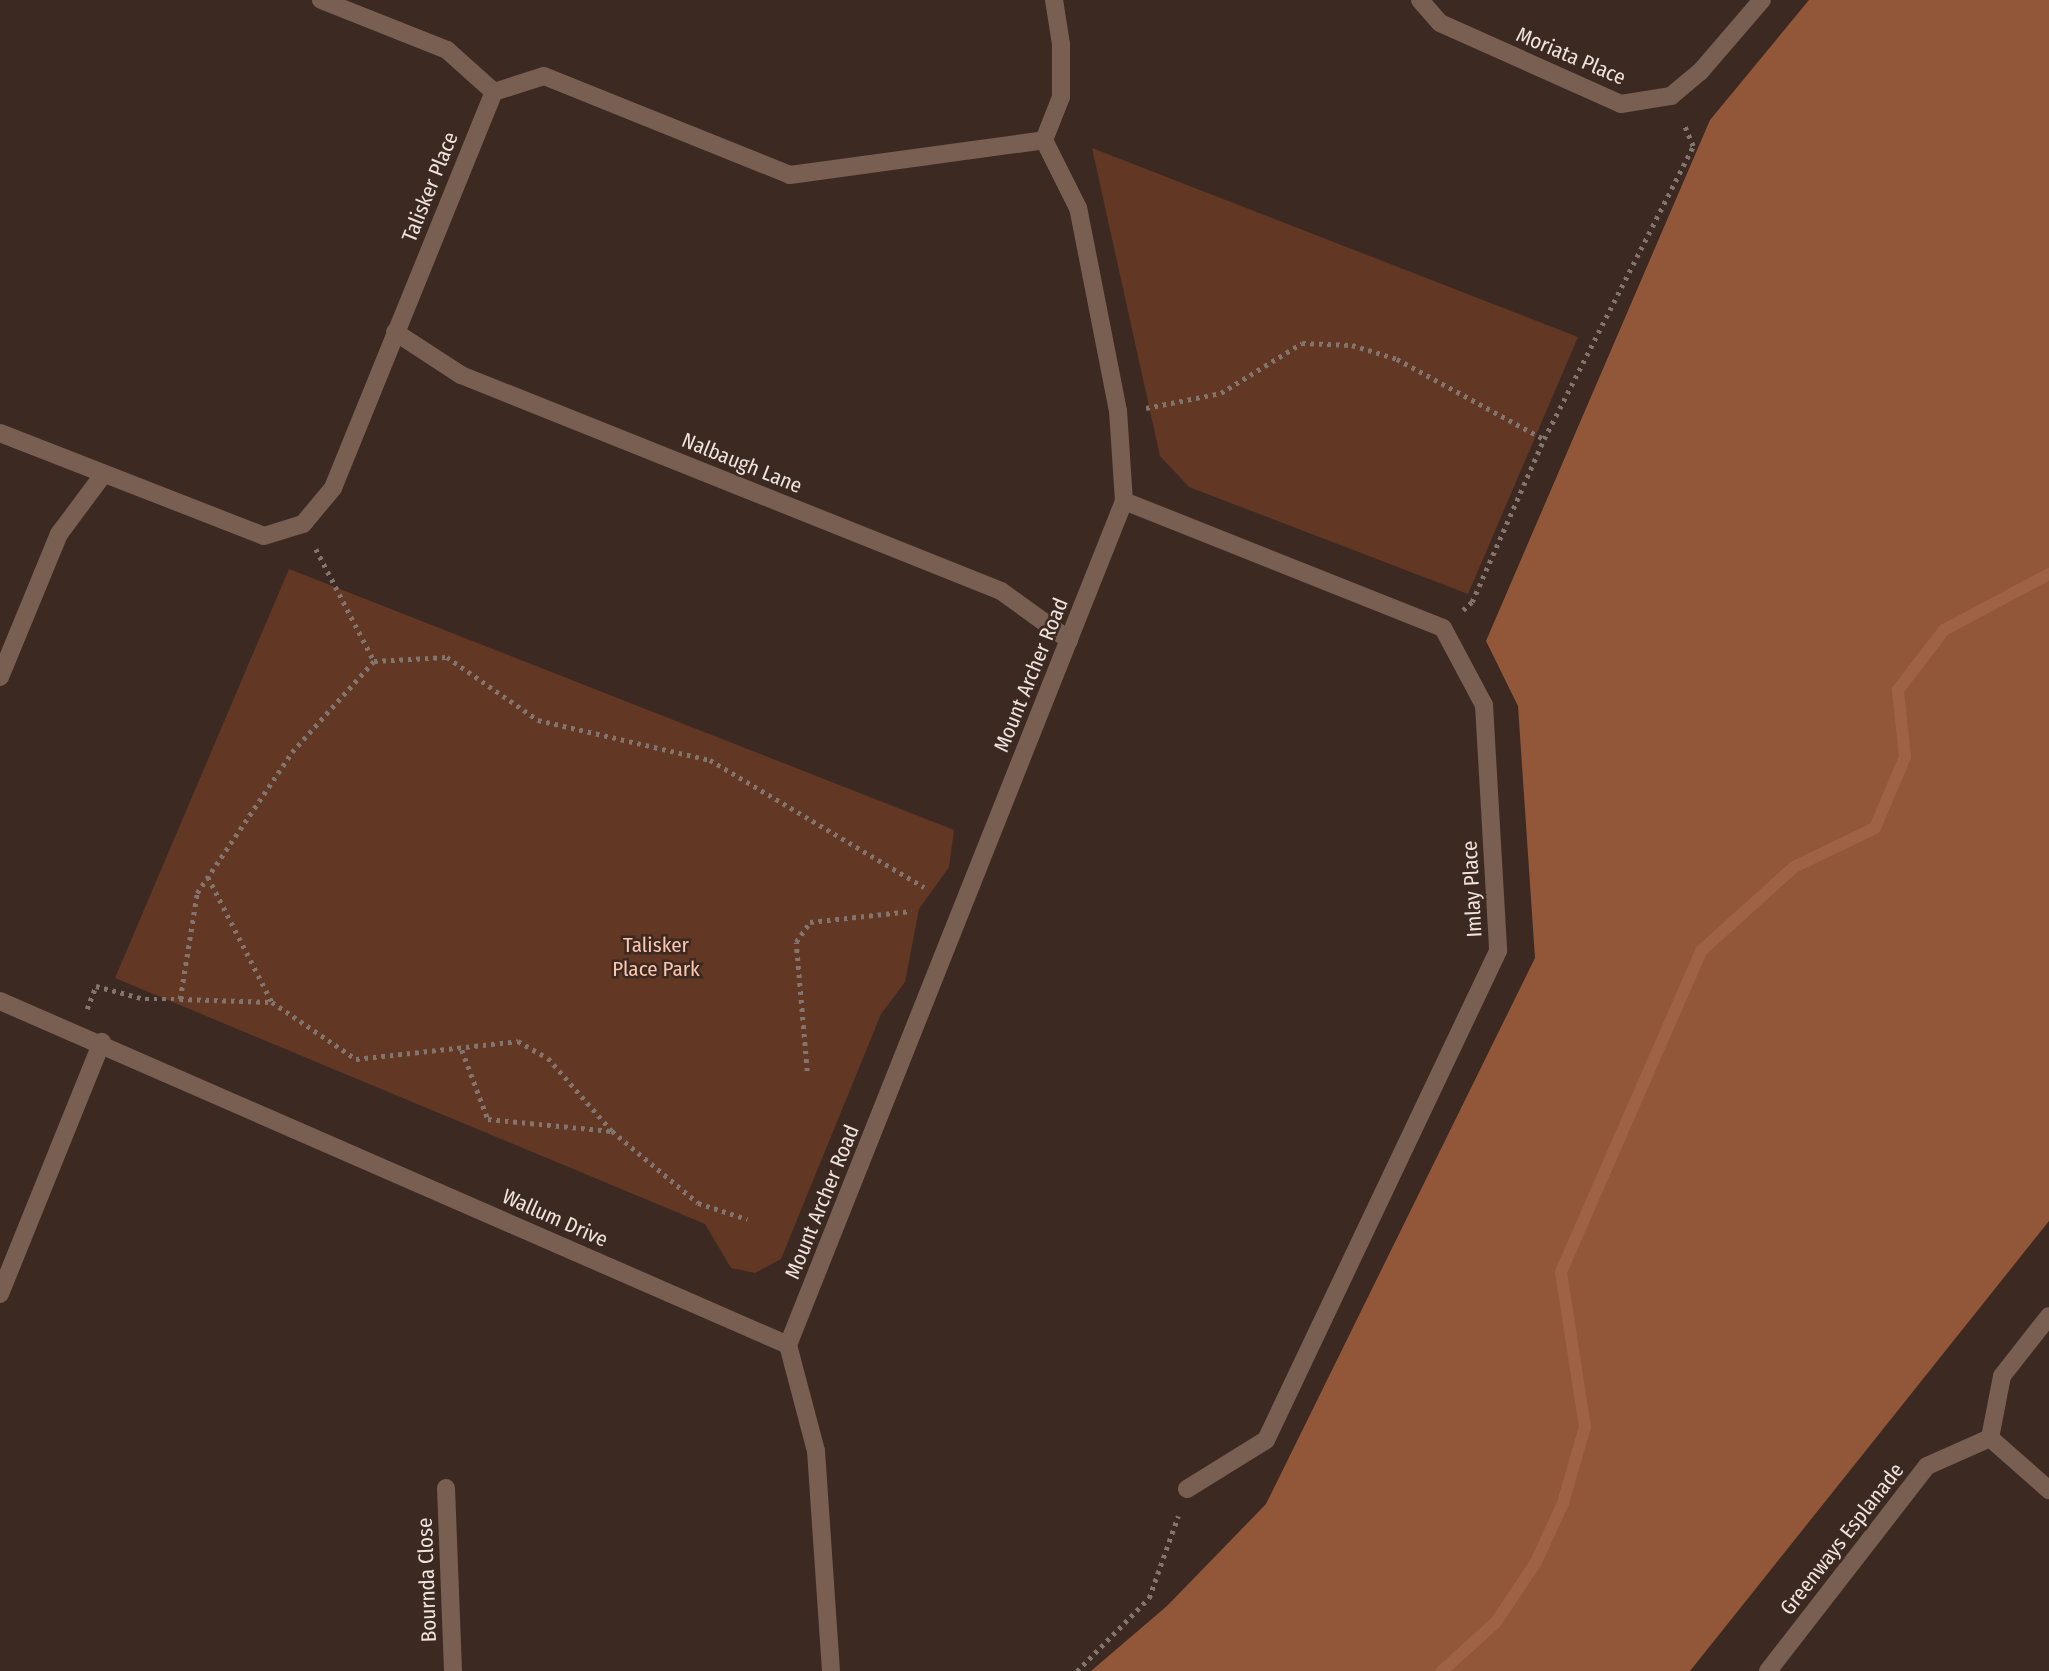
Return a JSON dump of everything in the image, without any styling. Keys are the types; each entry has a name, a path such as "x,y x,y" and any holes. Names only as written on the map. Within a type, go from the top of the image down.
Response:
{"street":[{"path":"321,0 447,50 494,92 544,76 790,174 1044,140 1061,97 1061,44 1054,0"},
{"name":"Moriata Place","path":"1420,0 1440,23 1621,104 1671,96"},
{"path":"1671,96 1699,72 1762,0"},
{"name":"Talisker Place","path":"303,524 333,488 494,92"},
{"name":"Mount Archer Road","path":"788,1345 1124,501 1118,411 1078,208 1044,140"},
{"name":"Nalbaugh Lane","path":"395,332 461,375 1001,591 1069,640"},
{"path":"0,433 264,536 303,524"},
{"path":"0,677 59,534 103,475"},
{"path":"1124,501 1443,628"},
{"name":"Imlay Place","path":"1187,1489 1266,1440 1498,951 1484,705 1443,628"},
{"name":"Wallum Drive","path":"0,1001 102,1042 788,1345"},
{"path":"0,1294 102,1042"},
{"path":"2049,1316 2002,1376 1990,1438 2049,1490"},
{"path":"788,1345 816,1451 831,1671"},
{"name":"Greenways Esplanade","path":"1768,1671 1927,1466 1990,1438"},
{"name":"Bournda Close","path":"446,1488 453,1671"}],"path":[{"path":"1443,628 1472,602 1544,439 1693,146 1671,96"},
{"path":"1118,411 1175,405 1221,393 1301,343 1352,345 1397,359 1544,439"},
{"path":"303,524 374,661"},
{"path":"180,999 197,893 292,752 374,661 447,657 538,720 710,760 924,887"},
{"path":"208,877 272,1002 356,1059 462,1050 518,1041 548,1058 611,1131 698,1203 747,1219"},
{"path":"807,1071 796,942 810,922 911,911"},
{"path":"78,1033 96,986 145,999 272,1002"},
{"path":"462,1050 488,1119 611,1131"},
{"path":"1077,1671 1149,1598 1187,1489"}],"green space":[{"path":"1092,148 1578,337 1468,594 1189,487 1160,456"},
{"name":"Talisker Place Park","path":"289,569 954,830 949,867 919,909 905,982 881,1014 781,1259 755,1273 731,1268 705,1224 115,978"}],"shaded area":[{"path":"1809,0 2049,0 2049,1221 1690,1671 1091,1671 1167,1606 1266,1504 1535,958 1518,706 1486,641 1710,120"}],"waterway":[{"path":"1442,1671 1496,1622 1536,1562 1563,1503 1585,1427 1561,1272 1701,951 1794,867 1875,828 1905,757 1898,690 1944,630 2049,574"}]}
